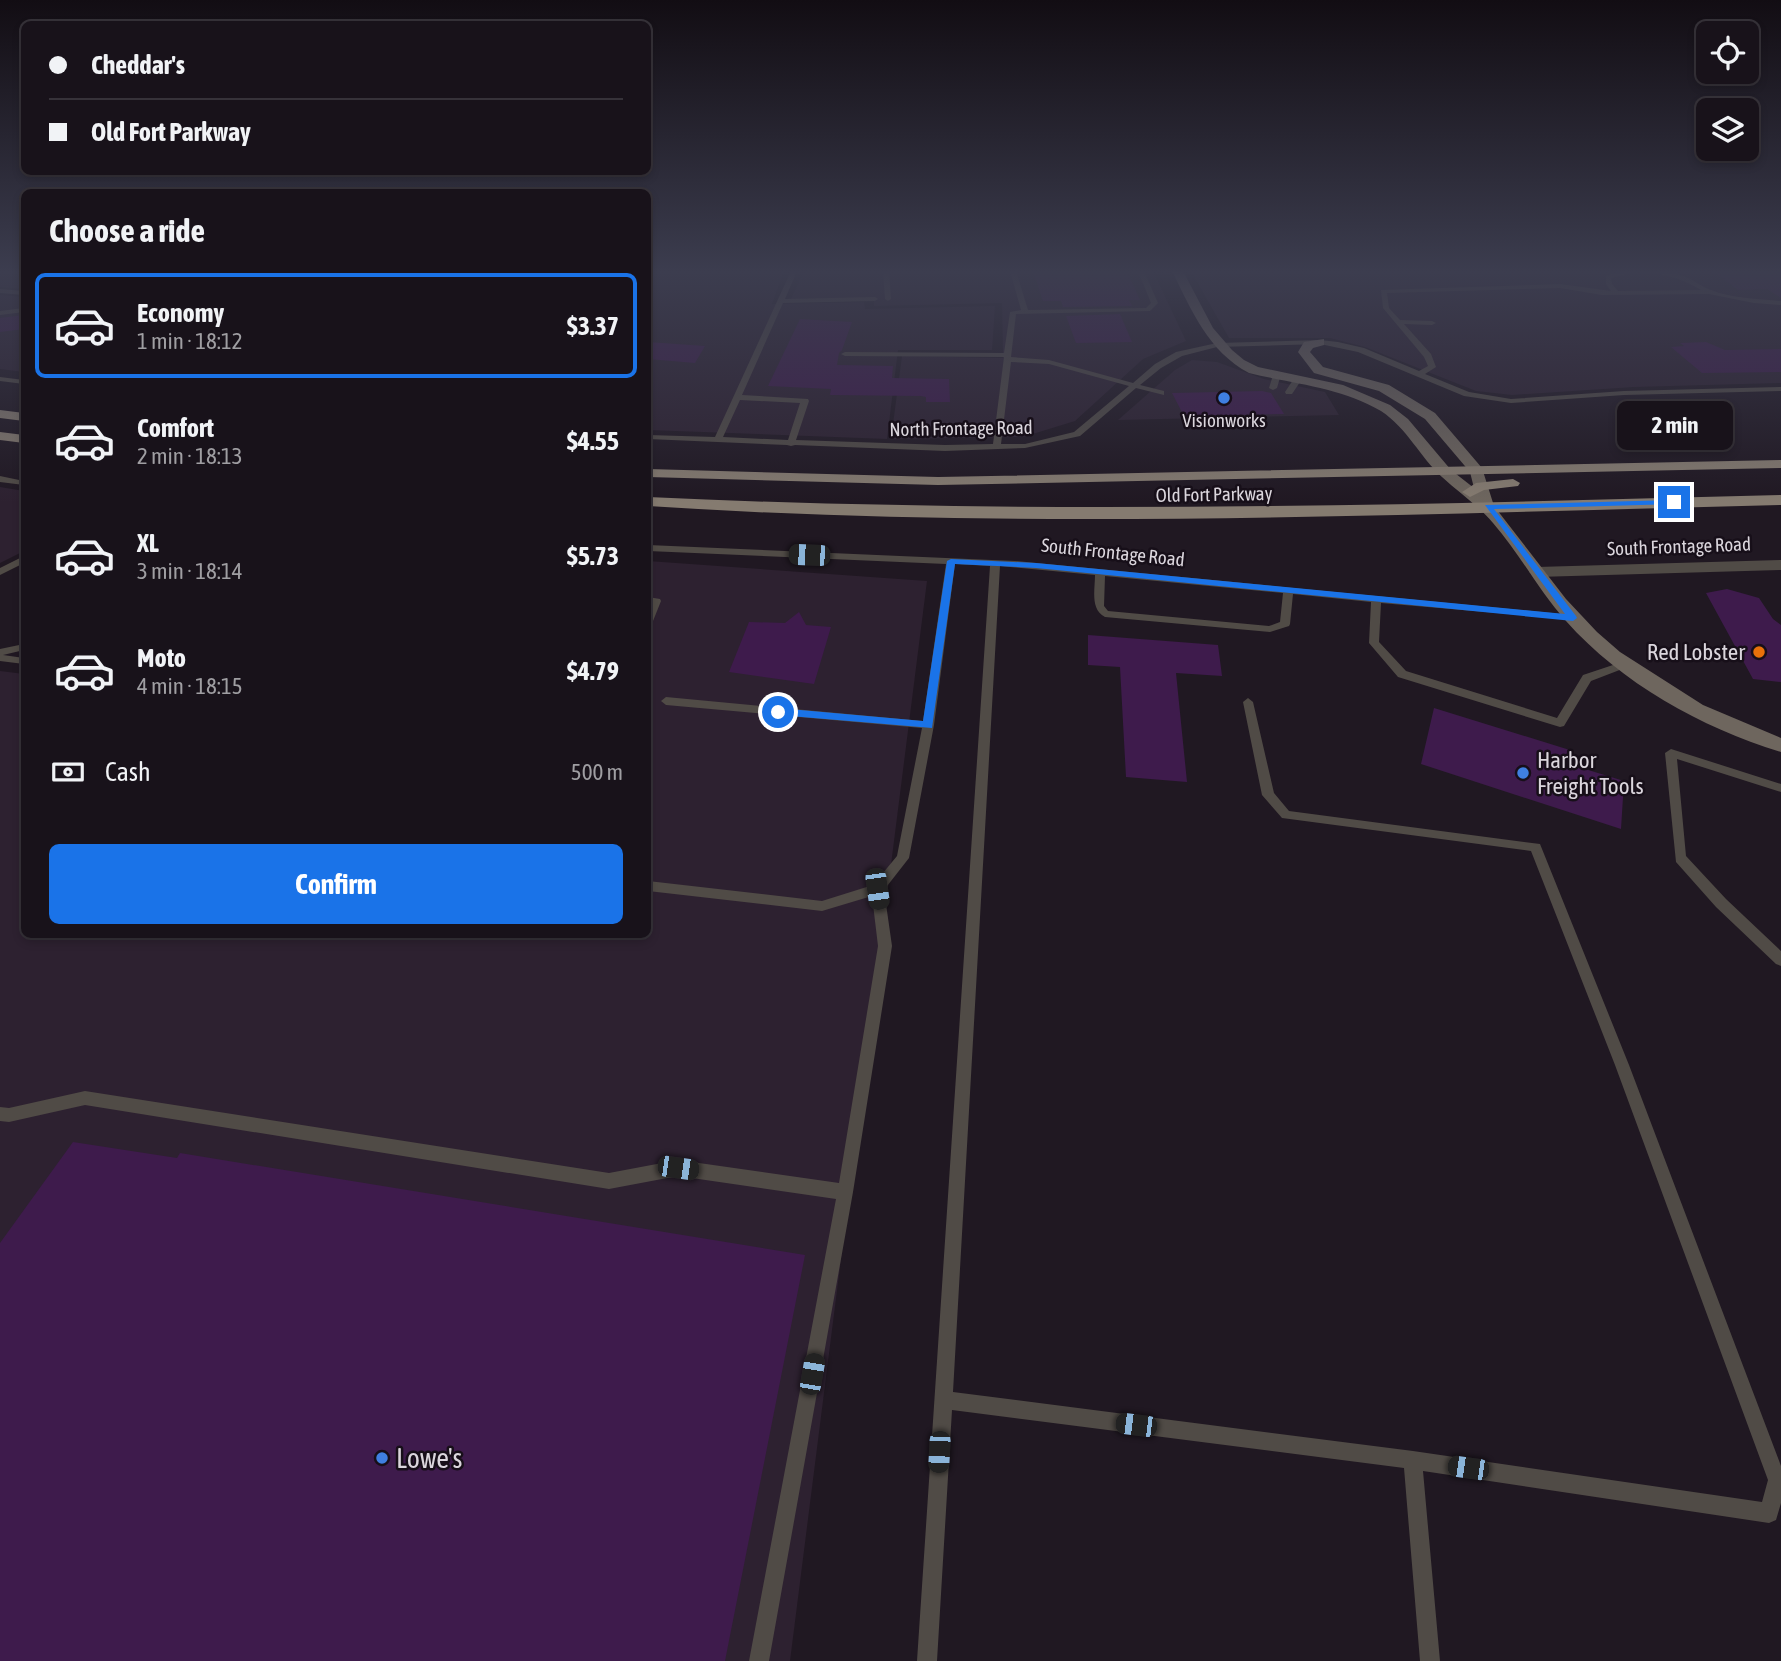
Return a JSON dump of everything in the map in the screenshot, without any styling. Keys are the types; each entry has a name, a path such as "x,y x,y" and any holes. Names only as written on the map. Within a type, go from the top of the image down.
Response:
{"main road":[{"path":"0,414 21,417"},
{"path":"0,436 21,439"},
{"path":"1476,483 1607,480 1781,465"},
{"name":"Old Fort Parkway","path":"651,473 938,481 1444,471"},
{"name":"Old Fort Parkway","path":"651,502 889,512 1104,515 1781,500"}],"street":[{"path":"1222,349 1247,367 1275,381 1298,379 1359,396 1396,415 1408,424 1444,471 1476,483"},
{"path":"1231,349 1373,384 1396,394 1430,416 1476,483 1488,507 1573,618 1640,676 1699,711 1781,745"},
{"path":"1306,349 1304,352 1310,362 1319,370"},
{"name":"South Frontage Road","path":"1537,572 1781,565"}],"lane":[{"path":"717,442 759,349"},
{"path":"997,447 1009,349"},
{"name":"North Frontage Road","path":"651,438 717,442 1026,446 1077,434 1158,366 1180,354 1203,349"},
{"name":"North Frontage Road","path":"1353,349 1467,394 1511,401 1624,393 1781,389"},
{"path":"1419,375 1432,367 1422,349"},
{"path":"845,354 1008,357 1049,362 1161,393"},
{"path":"0,379 21,382"},
{"path":"1289,392 1298,379"},
{"path":"737,397 805,401 791,443"},
{"path":"0,479 21,482"},
{"name":"South Frontage Road","path":"651,548 995,563 1573,618"},
{"path":"0,572 21,561"},
{"path":"651,886 822,906 877,889 903,858 928,725 951,561"},
{"path":"927,1661 995,563"},
{"path":"1100,572 1099,606 1105,614 1270,629 1285,624 1287,590"},
{"path":"1376,599 1374,643 1402,674 1560,723 1587,678 1626,664"},
{"path":"651,600 656,601 651,614"},
{"path":"0,652 21,648"},
{"path":"0,658 21,661"},
{"path":"666,701 928,725"},
{"path":"942,1400 1413,1460 1769,1513 1777,1480 1622,1065 1536,847 1286,815 1268,795 1248,702"},
{"path":"1781,788 1671,753 1680,858 1721,903 1781,960"},
{"path":"759,1661 845,1192 885,946 877,889"},
{"path":"0,1114 9,1115 85,1098 609,1181 678,1168 845,1192"},
{"path":"1413,1460 1430,1661"}],"shaded area":[{"path":"0,349 21,349 21,372 0,369"},
{"path":"651,349 992,349 898,350 887,439 651,430"},
{"path":"1003,349 1168,349 1143,359 1075,421 1023,437 891,439 902,356 1003,358"},
{"path":"1369,349 1781,349 1781,383 1634,387 1512,395 1476,391"},
{"path":"1192,360 1217,362 1264,379 1325,392 1339,415 1118,420 1175,370"},
{"path":"0,487 21,490 21,552 0,563"},
{"path":"651,561 927,581 790,1661 0,1661 0,671 21,674 21,938 651,938"}],"building":[{"path":"651,349 704,349 695,363 651,359"},
{"path":"786,349 843,349 837,365 893,366 892,378 949,379 950,402 926,402 926,397 921,396 830,395 831,389 768,386"},
{"path":"1673,349 1781,349 1781,372 1702,373"},
{"path":"1172,393 1271,393 1284,414 1184,416"},
{"name":"Red Lobster","path":"1727,589 1759,598 1773,619 1781,625 1781,682 1753,679 1706,593"},
{"path":"799,612 806,625 831,627 814,684 729,672 749,622 785,623"},
{"path":"1088,635 1218,645 1222,676 1176,673 1187,782 1126,777 1120,667 1088,665"},
{"name":"Harbor Freight Tools","path":"1434,708 1573,751 1572,765 1624,781 1621,829 1421,764"},
{"name":"Lowe's","path":"73,1142 177,1158 180,1153 805,1255 725,1661 0,1661 0,1243"}],"place":[{"name":"Visionworks","path":"1224,398"},
{"name":"Red Lobster","path":"1759,652"},
{"name":"Harbor Freight Tools","path":"1523,773"},
{"name":"Lowe's","path":"382,1458"}],"route":[{"path":"778,712 928,725 951,561 1015,564 1573,618 1488,507 1674,502"}]}
